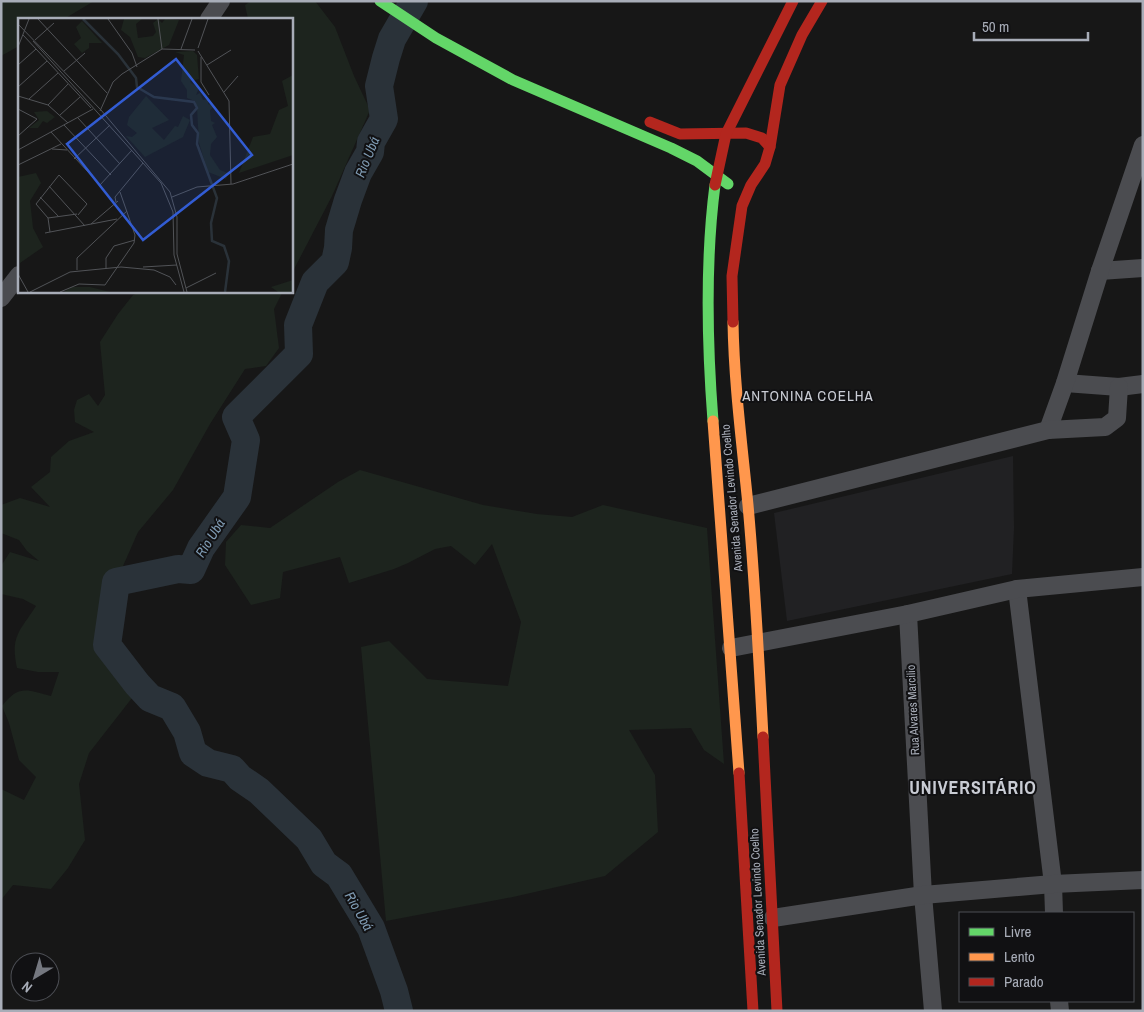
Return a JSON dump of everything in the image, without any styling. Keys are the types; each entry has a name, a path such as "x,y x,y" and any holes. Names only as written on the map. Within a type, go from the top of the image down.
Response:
{"street":[{"path":"210,18 221,1"},
{"path":"380,1 513,80 671,148 697,161 730,184 751,184"},
{"path":"398,1 438,34 484,51"},
{"path":"753,1011 731,648 709,361 708,284 711,229 720,152 726,134 794,1"},
{"name":"Avenida Senador Levindo Coelho","path":"777,1011 758,642 748,506 734,364 732,276 742,206 751,184 763,169 770,148 780,85 802,35 822,1"},
{"path":"636,117 680,134 694,136 740,132 754,134 762,138 770,148"},
{"path":"1048,430 1143,145"},
{"path":"1100,271 1143,268"},
{"path":"1,298 18,276"},
{"path":"1065,383 1119,387 1143,384"},
{"path":"748,506 1048,430 1109,425 1116,418 1119,387"},
{"path":"731,648 908,614 1016,589 1143,577"},
{"path":"1016,589 1053,884 1054,912"},
{"name":"Rua Alvares Marcilio","path":"908,614 923,895 933,1011"},
{"path":"773,918 923,895 1053,884 1143,880"}],"shaded area":[{"path":"1,1 94,1 66,18 18,18 18,47 1,56"},
{"path":"251,1 315,1 335,27 354,76 370,110 332,196 292,273 292,18 248,18 245,5"},
{"path":"140,292 282,292 274,309 279,348 266,366 245,369 210,424 173,490 138,532 116,582 93,645 132,698 89,753 79,784 85,840 68,868 51,889 13,885 1,900 1,789 24,800 36,777 19,760 9,723 2,706 13,694 24,690 51,696 59,672 38,672 17,668 15,648 18,634 36,606 23,599 1,594 1,566 10,552 39,561 27,551 19,540 1,533 1,505 20,498 50,507 31,487 50,472 51,457 69,441 94,432 75,422 74,410 77,400 89,394 98,406 105,395 100,342 133,295"},
{"path":"1013,456 1014,528 1012,574 787,621 774,513"},
{"path":"360,470 483,505 537,514 572,517 603,505 707,528 724,764 704,750 691,728 629,730 655,775 658,832 605,876 513,897 386,921 361,647 389,641 427,679 508,686 521,622 492,544 475,565 451,546 435,549 394,569 349,583 340,557 283,572 280,598 251,605 225,565 226,542 241,525 270,528 338,482"}],"waterway":[{"name":"Rio Ubá","path":"399,1011 394,991 371,928 339,875 324,864 309,839 259,791 240,778 232,769 208,763 193,753 187,732 172,707 150,698 107,645 116,582 178,569 191,570 201,548 237,497 246,440 236,417 299,354 298,325 315,282 335,262 339,230 348,200 358,173 370,152 371,142 384,119 379,86 386,58 392,39 414,1"}],"traffic: fast":[{"path":"380,1 436,38 513,80 671,148 697,161 728,184"},
{"path":"713,421 709,362 708,273 715,185"}],"traffic: slow":[{"path":"733,322 737,391 753,563 763,737"},
{"path":"713,421 739,773"}],"traffic: jam":[{"path":"715,185 726,134 793,1"},
{"path":"733,322 732,276 742,206 751,185 765,164 770,147 780,85 802,35 822,1"},
{"path":"650,122 680,134 746,133 762,138 770,147"},
{"path":"763,737 777,1011"},
{"path":"739,773 753,1011"}],"district":[{"name":"ANTONINA COELHA","path":"808,395"},
{"name":"UNIVERSITÁRIO","path":"973,787"}]}
